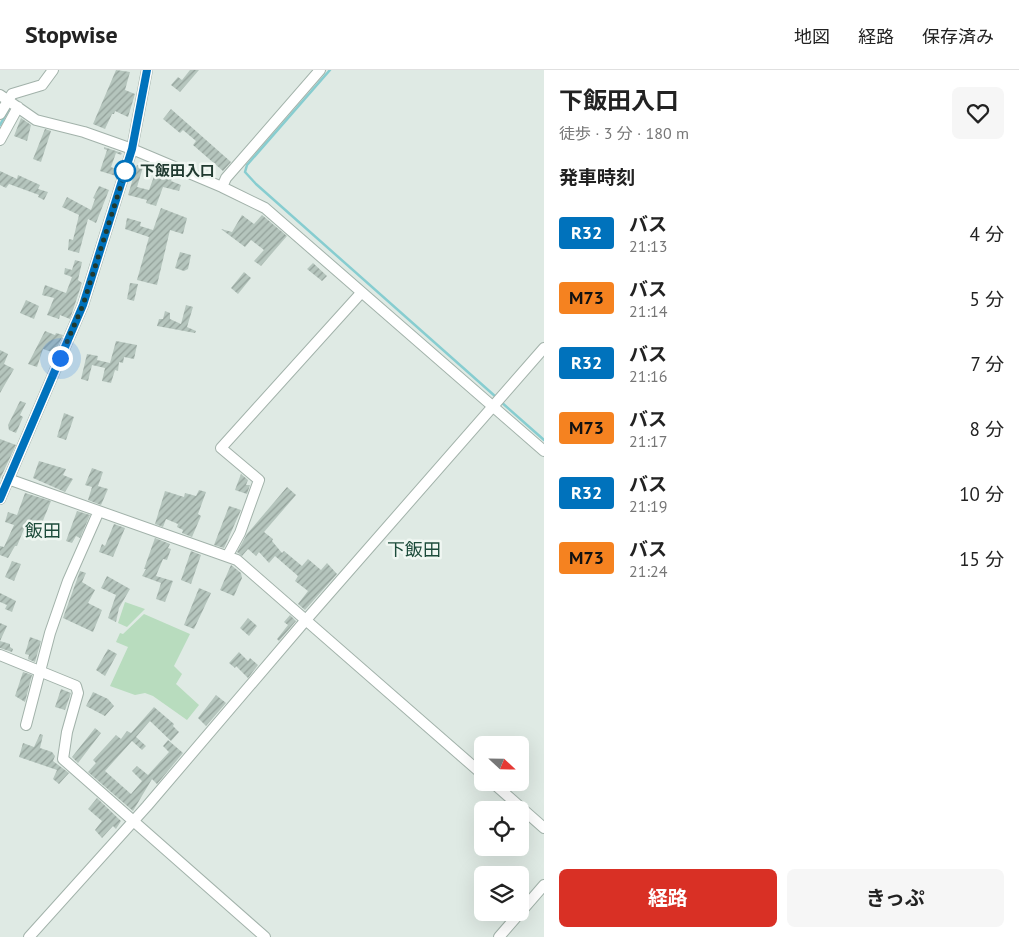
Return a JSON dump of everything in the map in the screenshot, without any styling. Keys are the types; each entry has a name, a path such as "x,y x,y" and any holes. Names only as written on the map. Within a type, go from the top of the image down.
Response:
{"street":[{"path":"0,140 12,94 42,85 53,70"},
{"path":"0,499 83,305 132,149 147,70"},
{"path":"222,187 226,178 320,70"},
{"path":"0,114 11,102"},
{"path":"11,102 36,120 84,132 132,149 222,187 264,208 361,293 497,403 544,451"},
{"path":"228,556 240,533 259,480 221,448 361,293"},
{"path":"29,937 134,820 544,348"},
{"path":"8,480 237,560 474,767"},
{"path":"26,725 50,633 68,581 98,513"},
{"path":"0,655 40,673 76,686 78,693 67,732 63,759 265,937"},
{"path":"502,791 544,828"},
{"path":"499,937 544,885"}],"green space":[{"path":"125,602 145,609 127,627 118,623"},
{"path":"144,614 190,634 174,666 182,674 176,684 199,705 187,720 153,696 145,693 135,695 110,686 128,647 116,642 120,633 123,634"}],"building":[{"path":"116,70 130,72 125,90 135,94 128,117 115,111 105,129 93,124"},
{"path":"190,70 199,70 180,92 171,85 178,77 182,80"},
{"path":"171,109 231,162 223,171 193,145 196,141 183,130 180,133 163,119"},
{"path":"21,118 31,125 27,141 14,136"},
{"path":"45,129 51,131 41,162 33,159"},
{"path":"104,147 122,153 121,155 116,153 111,167 118,170 116,176 100,171 107,150"},
{"path":"137,165 143,167 137,187 149,190 156,171 173,178 171,181 181,185 179,191 163,187 156,206 146,203 147,200 128,195"},
{"path":"0,171 17,179 18,175 40,185 38,189 48,192 44,200 38,197 39,195 9,184 6,188 0,185"},
{"path":"99,186 109,190 96,223 88,219 79,253 68,250 69,239 73,240 79,215 62,207 67,197 91,210 95,199 93,198"},
{"path":"161,208 187,218 183,234 170,230 157,285 137,280 149,237 125,229 127,218 141,222 140,226 153,230"},
{"path":"242,215 254,224 262,215 287,236 261,266 254,261 264,250 251,240 245,247 221,229 232,232"},
{"path":"180,252 191,255 188,269 184,271 175,268"},
{"path":"75,260 82,262 78,280 82,283 70,319 60,315 59,319 47,315 54,298 42,295 45,285 66,293 72,277 64,274 65,268 72,270"},
{"path":"313,263 327,276 322,281 307,269"},
{"path":"244,272 251,278 238,294 231,288"},
{"path":"130,283 138,284 134,301 127,299"},
{"path":"26,300 39,306 34,319 20,313"},
{"path":"186,305 193,307 187,327 196,331 195,333 157,326 159,319 163,319 165,311 170,313 170,319 181,324"},
{"path":"45,331 55,335 56,333 63,335 55,353 43,349 37,367 28,364"},
{"path":"116,341 137,345 134,359 124,357 123,363 119,362 118,371 115,370 111,383 102,381 105,368 92,365 88,381 81,379 87,354 98,356 97,360 110,363"},
{"path":"0,350 8,354 4,364 14,369 0,393"},
{"path":"20,401 26,403 20,415 23,417 16,433 9,430 8,425"},
{"path":"64,413 74,417 66,440 57,437"},
{"path":"0,439 16,445 0,479"},
{"path":"39,461 66,469 63,475 73,479 65,492 33,478"},
{"path":"92,468 103,472 98,486 108,489 101,505 88,500 92,487 85,485"},
{"path":"241,474 248,480 246,485 250,485 247,494 235,490"},
{"path":"287,487 296,495 264,532 273,539 272,541 282,553 284,551 302,566 308,559 321,570 327,563 337,574 305,610 298,604 308,591 295,581 298,576 275,556 269,563 259,552 256,556 248,549 242,556 237,552 247,534"},
{"path":"199,490 206,492 198,514 201,516 192,537 182,533 183,530 177,527 178,524 166,519 163,527 155,524 165,491 184,497 185,493 196,496"},
{"path":"25,493 51,501 37,535 24,529 17,546 15,546 8,558 0,555 0,546 4,547 14,525 5,522 8,512 17,515"},
{"path":"229,506 241,510 224,548 214,545"},
{"path":"77,511 90,515 80,538 76,536 72,543 66,541"},
{"path":"114,524 125,528 113,557 99,552 102,544 105,546"},
{"path":"155,538 170,544 168,548 171,549 167,560 163,559 156,576 173,581 165,602 156,599 161,583 142,576 146,569 144,569"},
{"path":"191,551 201,555 191,584 181,580"},
{"path":"12,561 21,564 14,581 5,577"},
{"path":"231,565 241,573 242,578 234,596 220,590"},
{"path":"80,571 86,573 82,582 95,590 88,603 102,610 93,632 63,618"},
{"path":"107,576 130,589 119,608 116,622 108,618 116,595 101,588"},
{"path":"199,588 211,593 194,629 184,625"},
{"path":"0,593 16,601 12,612 5,609 7,605 0,602"},
{"path":"290,615 296,621 279,641 277,639 288,625 284,622"},
{"path":"248,618 257,626 249,636 240,628"},
{"path":"0,623 7,626 0,641"},
{"path":"30,637 41,641 35,662 28,659 29,655 25,654"},
{"path":"0,641 10,644 10,647 13,649 12,652 0,648"},
{"path":"108,649 117,654 105,676 96,670"},
{"path":"239,652 248,661 250,658 258,665 248,678 236,666 235,668 229,663"},
{"path":"23,672 32,675 25,702 15,696"},
{"path":"61,689 71,693 65,710 55,707"},
{"path":"93,692 108,699 114,706 105,716 86,706"},
{"path":"216,695 226,703 206,726 198,718"},
{"path":"154,707 174,724 173,726 179,732 171,741 150,721 136,737 146,746 142,750 132,741 105,771 131,794 142,781 132,771 137,766 148,775 169,752 163,746 168,740 183,753 157,784 152,779 133,811 88,772 96,763 93,760 116,735 121,739 127,731 131,733"},
{"path":"95,728 101,733 78,763 72,757"},
{"path":"40,734 43,735 40,748 52,752 55,756 53,761 69,773 59,784 53,779 57,770 19,757 23,743 34,747"},
{"path":"97,798 121,821 116,829 113,826 102,838 95,830 102,821 88,809"}],"waterway":[{"path":"330,70 247,165 245,172 256,184 496,397"},
{"path":"0,125 11,105"},
{"path":"500,401 544,440"}],"bus line":[{"name":"R32","path":"0,499 83,305 132,149 147,70"}],"place":[{"name":"下飯田入口","path":"125,171"}],"district":[{"name":"飯田","path":"43,531"},
{"name":"下飯田","path":"414,550"}],"route":[{"path":"60,358 83,305 127,166 125,171"}]}
